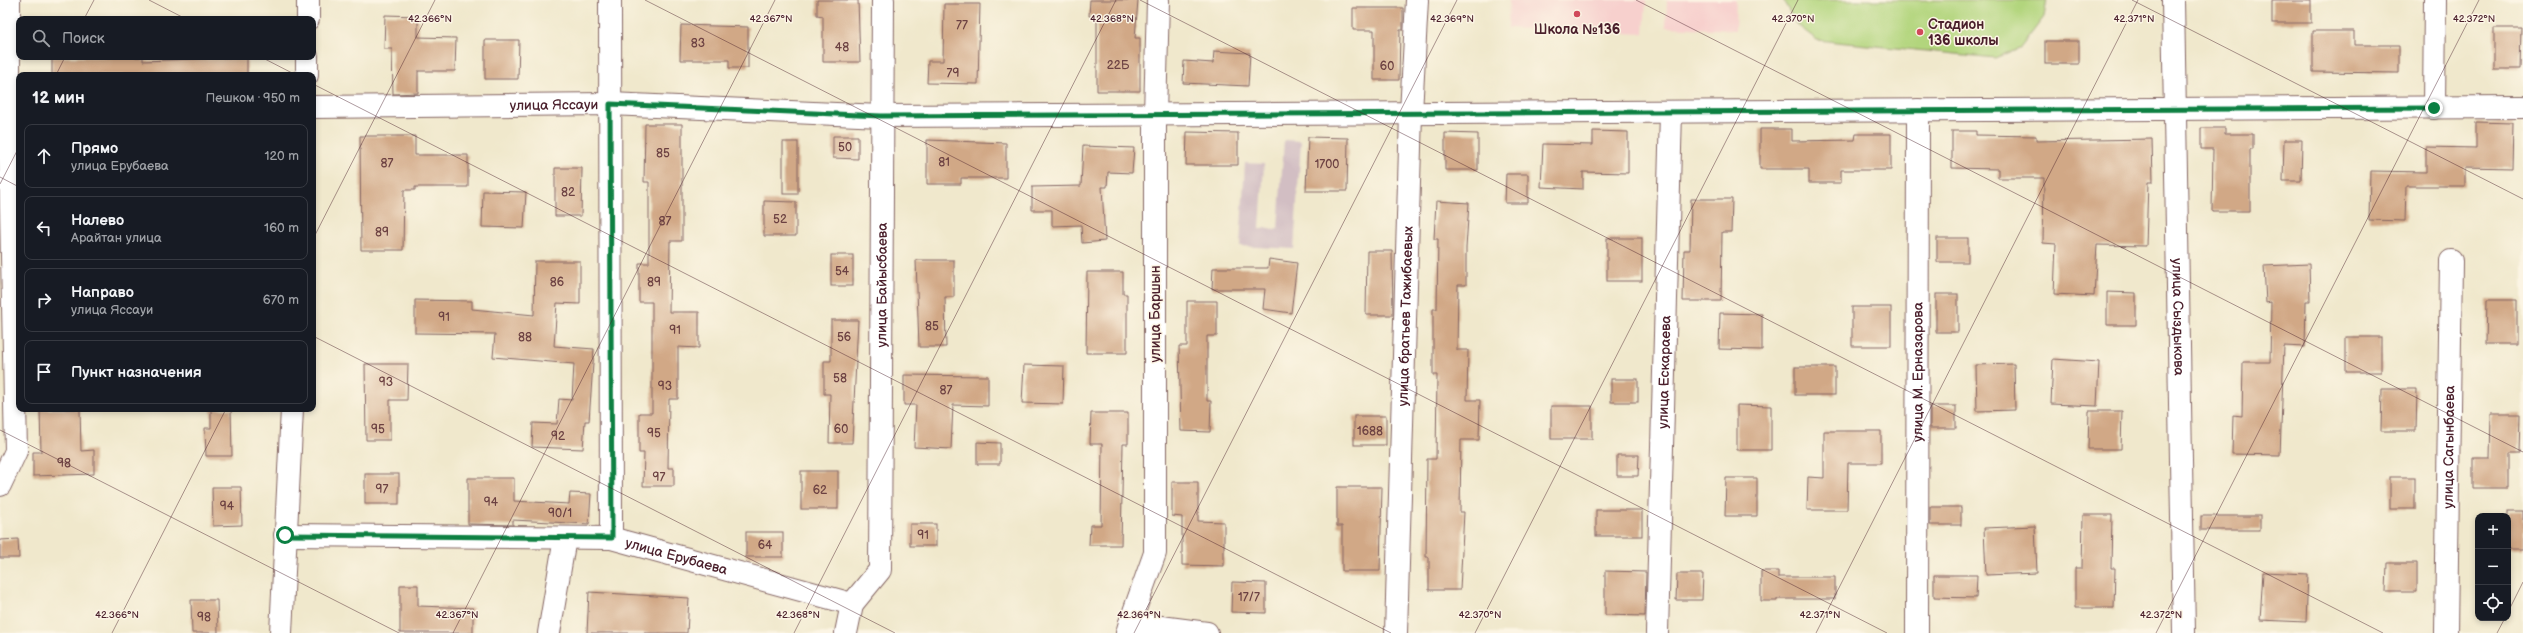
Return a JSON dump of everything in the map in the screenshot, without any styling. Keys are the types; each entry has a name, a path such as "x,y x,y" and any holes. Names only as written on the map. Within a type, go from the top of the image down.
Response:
{"street":[{"path":"0,486 16,452 9,109 9,0"},
{"path":"308,0 308,16"},
{"path":"610,0 612,538"},
{"name":"улица Байысбаева","path":"852,604 880,570 881,116 883,0"},
{"name":"улица Баршын","path":"1128,628 1155,553 1156,114 1158,0"},
{"name":"улица братьев Тажибаевых","path":"1396,633 1411,113 1416,0"},
{"name":"улица Сыздыкова","path":"2173,0 2184,633"},
{"path":"2434,108 2435,0"},
{"path":"307,72 308,60"},
{"name":"улица Яссауи","path":"316,107 610,104 881,116 2523,107"},
{"name":"улица М. Ерназарова","path":"1917,633 1918,110"},
{"name":"улица Ескараева","path":"1657,633 1671,112"},
{"name":"улица Сагынбаева","path":"2446,633 2451,261"},
{"path":"281,633 292,412"},
{"name":"улица Ерубаева","path":"285,535 612,538 852,604"},
{"path":"549,633 565,538"},
{"path":"846,633 852,604"},
{"path":"1128,628 1207,633"}],"shaded area":[{"name":"Школа №136","path":"1509,0 1646,0 1644,34 1508,28"},
{"path":"1667,0 1736,0 1735,30 1666,27"},
{"path":"1284,140 1301,141 1294,249 1240,246 1245,163 1264,164 1260,228 1278,229"}],"green space":[{"name":"Стадион 136 школы","path":"1783,0 2047,0 2044,17 2021,47 1995,58 1817,40 1796,24"}],"building":[{"path":"817,0 858,0 860,62 823,62 823,16 817,15"},
{"path":"1090,0 1138,0 1135,38 1140,38 1140,91 1097,91 1097,17 1089,16"},
{"path":"2272,0 2311,0 2311,23 2272,23"},
{"path":"944,4 980,4 978,84 927,83 928,61 943,61"},
{"path":"1353,8 1403,8 1403,30 1400,30 1399,80 1374,80 1374,30 1353,30"},
{"path":"385,15 418,16 418,37 456,38 455,71 418,71 418,93 393,94 392,49 384,49"},
{"path":"681,25 748,27 748,68 729,68 729,60 680,60"},
{"path":"2494,28 2521,28 2520,69 2494,69"},
{"path":"2313,31 2354,31 2354,45 2399,45 2399,73 2313,72"},
{"path":"485,40 519,40 518,79 485,79"},
{"path":"2045,41 2079,41 2079,64 2045,64"},
{"path":"1214,51 1250,53 1248,86 1183,83 1184,61 1213,63"},
{"path":"52,60 247,60 247,72 52,72"},
{"path":"2476,122 2513,123 2512,168 2465,167 2465,186 2406,186 2405,221 2369,220 2370,171 2426,172 2426,147 2476,148"},
{"path":"645,124 682,124 682,241 670,241 669,312 699,312 699,348 678,347 678,399 669,399 668,468 674,468 674,486 643,486 644,453 639,453 639,413 652,413 652,302 639,302 639,263 649,263 649,182 644,182"},
{"path":"2201,128 2225,128 2225,134 2253,134 2253,149 2250,149 2250,211 2212,211 2213,149 2201,149"},
{"path":"1760,129 1792,129 1792,141 1855,140 1856,134 1891,134 1891,170 1841,170 1841,183 1809,183 1809,169 1760,169"},
{"path":"1593,131 1628,132 1628,173 1583,172 1583,189 1541,187 1543,144 1593,145"},
{"path":"1952,131 1976,131 1976,135 2036,136 2036,141 2152,139 2153,182 2148,182 2146,246 2097,245 2094,296 2054,294 2056,244 2043,243 2044,178 1998,178 1998,169 1952,168"},
{"path":"1187,132 1238,133 1238,165 1186,165"},
{"path":"1445,133 1478,134 1478,170 1445,170"},
{"path":"360,136 415,136 415,155 468,155 468,187 415,187 415,190 404,190 403,250 361,250"},
{"path":"833,136 858,136 858,159 833,158"},
{"path":"1308,137 1348,138 1347,191 1306,191"},
{"path":"927,140 1006,143 1006,178 961,178 961,184 927,184"},
{"path":"2284,140 2302,140 2301,181 2283,181"},
{"path":"783,142 798,142 798,194 783,194"},
{"path":"1083,146 1134,148 1132,173 1108,172 1107,187 1102,187 1105,241 1082,243 1081,225 1052,226 1052,210 1032,210 1032,187 1081,186"},
{"path":"555,168 582,168 581,216 555,216"},
{"path":"1506,174 1528,174 1528,203 1505,203"},
{"path":"483,191 526,192 524,228 482,227"},
{"path":"1691,199 1732,199 1731,232 1722,232 1721,301 1683,301 1684,250 1690,250"},
{"path":"764,201 796,202 796,236 764,236"},
{"path":"1436,201 1469,203 1466,248 1466,285 1458,285 1457,350 1468,350 1467,400 1480,400 1479,440 1461,440 1460,512 1464,512 1460,590 1429,590 1429,557 1426,557 1427,459 1436,459 1437,375 1433,375 1433,309 1437,309 1438,239 1434,239"},
{"path":"1607,238 1642,238 1642,281 1607,281"},
{"path":"1937,238 1968,238 1968,262 1937,262"},
{"path":"1367,251 1392,251 1393,315 1366,315"},
{"path":"831,255 853,255 853,286 831,286"},
{"path":"1269,259 1297,263 1291,313 1263,309 1265,289 1212,289 1213,268 1268,268"},
{"path":"916,260 954,260 954,297 945,297 946,347 919,347"},
{"path":"535,261 580,261 580,304 557,303 554,346 594,349 589,421 585,421 583,449 532,447 533,423 557,424 559,399 572,400 574,364 493,357 495,334 415,333 415,300 472,301 472,309 534,315"},
{"path":"2309,264 2310,301 2306,301 2305,347 2284,346 2280,455 2232,454 2233,415 2242,416 2243,362 2270,362 2271,302 2266,303 2264,266"},
{"path":"1087,272 1123,272 1123,294 1127,294 1127,353 1086,353"},
{"path":"2107,292 2136,293 2136,325 2107,325"},
{"path":"1936,294 1958,294 1958,332 1936,332"},
{"path":"2487,300 2517,300 2517,344 2486,344"},
{"path":"1187,301 1217,301 1217,336 1207,336 1207,401 1211,401 1210,432 1181,431 1179,346 1187,346"},
{"path":"1852,307 1891,307 1891,346 1852,346"},
{"path":"1720,313 1762,314 1762,350 1719,349"},
{"path":"831,320 858,320 852,443 829,443 830,394 824,394 824,361 831,361"},
{"path":"2346,337 2381,337 2381,372 2346,372"},
{"path":"2053,359 2099,362 2097,406 2051,404"},
{"path":"365,364 408,364 407,400 390,400 390,440 366,440"},
{"path":"2014,364 2015,410 1977,411 1976,365"},
{"path":"1024,365 1064,366 1063,404 1022,403"},
{"path":"1795,367 1835,367 1835,395 1795,395"},
{"path":"904,375 988,376 988,406 953,405 951,449 914,447 916,405 904,405"},
{"path":"1611,379 1638,379 1638,402 1611,402"},
{"path":"2382,389 2417,389 2416,431 2381,431"},
{"path":"1737,405 1771,406 1771,450 1737,450"},
{"path":"1551,406 1592,406 1592,439 1551,439"},
{"path":"1930,406 1956,406 1956,428 1930,428"},
{"path":"2089,411 2122,411 2121,449 2088,449"},
{"path":"40,412 80,412 81,451 94,450 94,474 33,476 33,452 41,452"},
{"path":"211,412 231,412 232,456 206,456 205,428 211,428"},
{"path":"1091,413 1128,413 1128,444 1123,444 1121,545 1089,545 1090,525 1101,525 1102,444 1090,444"},
{"path":"2491,414 2520,414 2519,454 2509,454 2509,488 2473,488 2473,458 2490,458"},
{"path":"1354,416 1386,416 1386,445 1354,445"},
{"path":"1824,431 1881,431 1881,463 1848,463 1847,510 1807,510 1808,477 1824,478"},
{"path":"977,442 1000,443 1000,464 977,464"},
{"path":"1617,455 1639,455 1638,476 1617,476"},
{"path":"801,471 838,471 838,509 801,509"},
{"path":"365,474 399,474 399,504 365,504"},
{"path":"2390,477 2415,477 2415,509 2390,509"},
{"path":"468,478 514,478 514,501 569,504 570,493 591,494 589,524 513,520 513,525 468,524"},
{"path":"1726,478 1757,478 1757,516 1725,516"},
{"path":"1172,482 1198,482 1198,521 1224,522 1224,566 1182,565 1182,517 1172,516"},
{"path":"212,487 241,487 242,525 213,526"},
{"path":"1337,487 1382,487 1380,571 1342,571 1342,526 1337,526"},
{"path":"1930,507 1961,507 1961,525 1930,525"},
{"path":"1596,510 1642,510 1642,536 1596,536"},
{"path":"2508,511 2523,511 2523,549 2511,549 2511,513 2508,513"},
{"path":"2083,515 2112,515 2111,568 2115,568 2114,608 2075,608 2075,568 2082,568"},
{"path":"2201,516 2260,516 2260,530 2201,530"},
{"path":"910,524 936,524 936,546 910,546"},
{"path":"2035,526 2037,573 1986,575 1984,528"},
{"path":"746,532 783,532 783,557 746,557"},
{"path":"18,539 19,558 0,558 0,540"},
{"path":"2387,563 2417,563 2417,592 2386,592"},
{"path":"1605,571 1646,572 1645,616 1605,615"},
{"path":"1761,571 1778,571 1778,577 1835,577 1835,599 1777,599 1777,601 1761,601"},
{"path":"2263,572 2308,574 2306,622 2260,620"},
{"path":"1677,574 1703,574 1702,600 1676,600"},
{"path":"1934,575 1977,575 1976,598 1934,597"},
{"path":"1232,582 1266,583 1266,613 1231,612"},
{"path":"400,585 418,585 418,606 473,608 473,633 400,633"},
{"path":"589,592 689,598 687,633 587,633"},
{"path":"191,600 217,600 218,633 192,633"}],"place":[{"name":"Школа №136","path":"1577,14"},
{"name":"Стадион 136 школы","path":"1920,32"}],"route":[{"path":"285,535 612,538 610,104 881,116 2434,108"}]}
